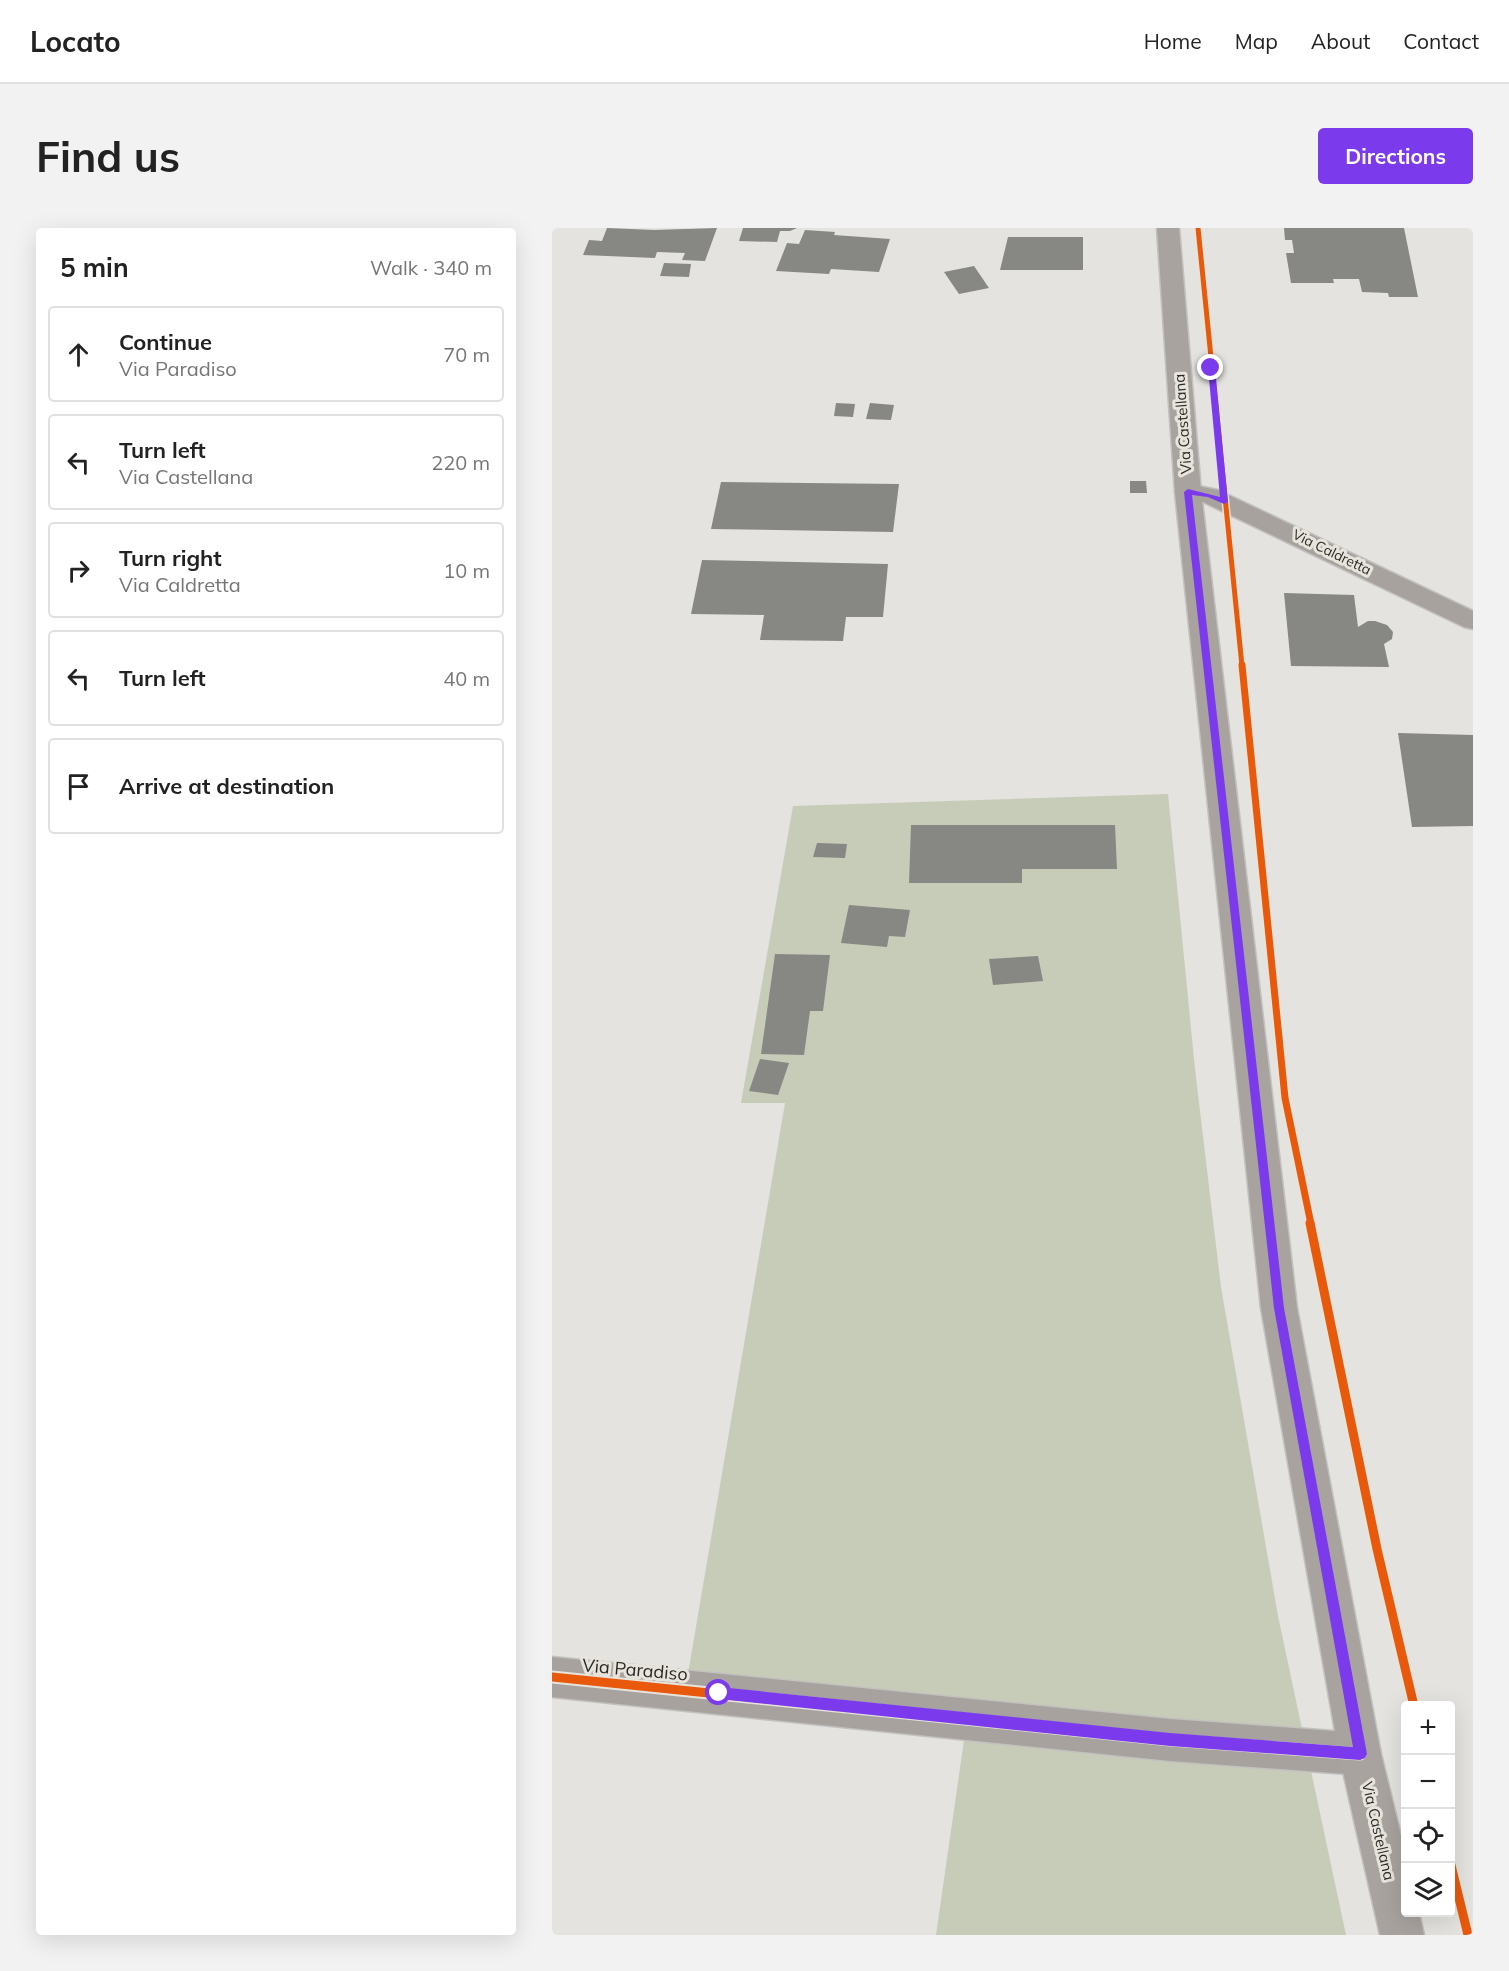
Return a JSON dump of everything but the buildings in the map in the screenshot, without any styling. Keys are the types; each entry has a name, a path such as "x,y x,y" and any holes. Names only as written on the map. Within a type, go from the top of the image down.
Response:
{"main road":[{"name":"Via Castellana","path":"1168,228 1188,492 1279,1308 1360,1754 1402,1935"}],"street":[{"name":"Via Caldretta","path":"1188,492 1209,495 1473,621"},
{"name":"Via Paradiso","path":"552,1677 1170,1740 1360,1754"}],"green space":[{"path":"1168,794 1195,1069 1221,1287 1278,1616 1346,1935 936,1935 968,1712 683,1703 785,1103 741,1103 793,806"}],"cycle path":[{"path":"1198,228 1285,1098 1377,1549 1413,1701"},
{"path":"552,1677 1170,1740 1360,1754"},
{"path":"1450,1863 1468,1935"}],"route":[{"path":"719,1693 1170,1740 1360,1754 1279,1308 1188,492 1209,495 1224,502 1211,368"}]}
